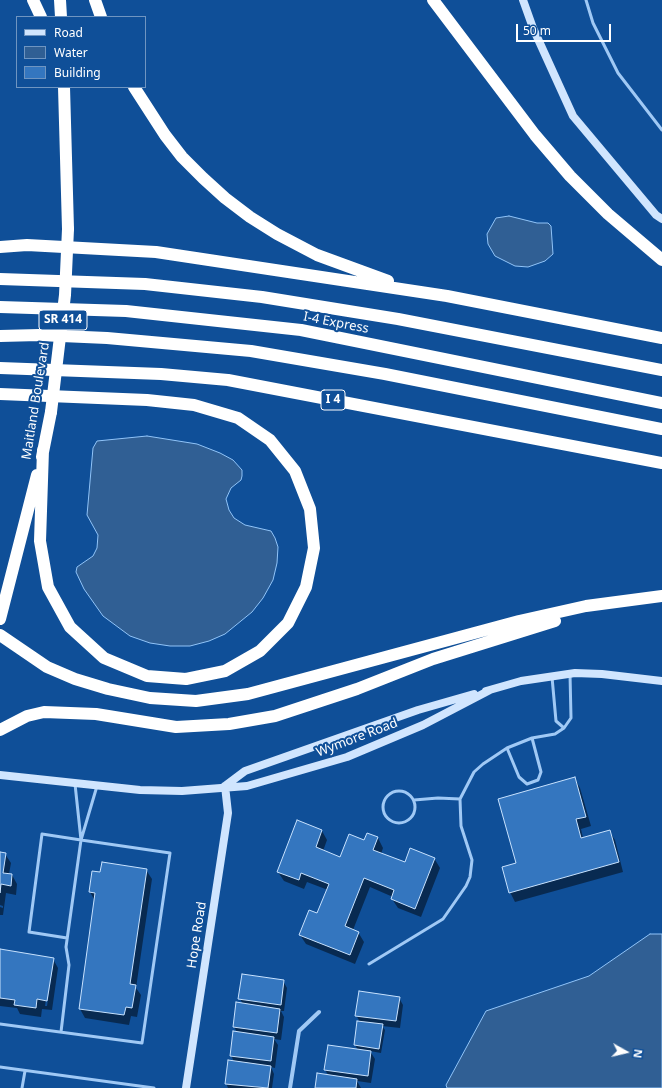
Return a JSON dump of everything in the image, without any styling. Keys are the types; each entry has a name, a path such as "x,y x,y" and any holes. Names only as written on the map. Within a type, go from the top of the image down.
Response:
{"highway":[{"path":"33,0 41,16"},
{"path":"60,0 61,16"},
{"path":"95,0 101,16"},
{"path":"433,0 535,135 570,176 608,214 662,260"},
{"path":"57,88 66,149"},
{"name":"Maitland Boulevard","path":"1,616 43,450 51,412 65,295 68,228 64,88"},
{"path":"135,88 165,135 182,157 208,183 250,217 317,255 348,268 383,280 447,296"},
{"path":"0,247 27,245 156,252 447,296 662,338"},
{"path":"0,279 145,284 262,297 398,319 662,370"},
{"name":"I-4 Express","path":"0,307 126,311 301,330 662,403"},
{"path":"0,336 39,335 107,338 251,351 385,374 662,429"},
{"name":"I 4","path":"0,368 161,374 228,380 662,463"},
{"path":"0,394 147,400 194,405 238,418 270,440 295,472 305,496 310,509 314,548 306,587 288,623 260,651 225,671 186,679 146,676 104,658 70,627 48,587 40,541 43,450"},
{"path":"0,635 47,667 108,689 150,698 196,700 248,694 519,621 586,606 662,596"},
{"path":"0,730 27,716 44,712 96,714 176,727 229,724 275,716 357,689 433,659 539,625 639,599"}],"main road":[{"path":"523,0 533,28 573,116 656,215 662,219"},
{"name":"Wymore Road","path":"225,786 245,771 418,710 521,681 570,673 602,674 662,681"},
{"name":"Wymore Road","path":"0,775 140,790 182,790 225,786 247,786 347,757 423,725 490,690"},
{"name":"Hope Road","path":"186,1088 228,813 225,786"}],"street":[{"path":"290,1088 299,1031 319,1012"}],"lane":[{"path":"586,0 593,23 618,73 662,130"},
{"path":"369,964 443,919 466,886 470,877 472,860 461,826 460,799 474,772 483,764 507,748 532,738 555,734 564,728 571,718 570,673"},
{"path":"552,675 556,721 564,728"},
{"path":"507,748 519,777 527,784 538,780 541,772 532,738"},
{"path":"74,783 81,840"},
{"path":"61,1032 69,965 66,947 81,840 97,786"},
{"path":"414,800 414,813 406,822 393,823 384,814 384,801 392,792 405,792 414,800 438,798 460,799"},
{"path":"0,1024 142,1043 170,853 42,834 29,932 67,938"},
{"path":"0,1067 154,1088"},
{"path":"22,1088 24,1070"}],"water":[{"path":"509,216 537,223 548,223 551,226 553,254 545,261 528,267 515,266 495,256 488,244 487,234 496,218"},
{"path":"147,436 197,444 233,460 242,470 242,476 241,480 231,488 226,499 229,510 234,518 245,525 271,531 278,547 277,563 273,580 263,598 252,612 225,634 209,641 190,646 170,646 150,643 130,636 103,616 84,589 76,572 77,567 93,556 97,548 98,535 87,515 93,448 97,441"},
{"path":"650,934 662,934 662,1088 447,1088 446,1085 486,1011 589,976"}],"building":[{"path":"575,777 586,817 576,819 581,838 610,830 619,862 509,893 502,867 516,863 498,799"},
{"path":"297,820 322,830 316,847 340,857 349,834 364,840 367,833 378,837 373,850 405,862 410,848 435,858 415,909 391,899 394,890 364,878 345,926 359,932 350,955 299,935 309,910 317,913 329,884 301,873 299,880 277,872"},
{"path":"0,852 6,853 3,873 12,874 11,886 1,884 0,893"},
{"path":"102,862 147,869 130,984 136,985 132,1008 126,1007 124,1015 79,1009 95,893 89,892 92,871 100,872"},
{"path":"0,949 54,958 47,1001 37,999 36,1008 14,1005 15,1000 0,998"},
{"path":"242,974 284,980 281,1005 238,999"},
{"path":"359,991 400,997 396,1021 355,1016"},
{"path":"236,1002 280,1009 277,1033 233,1027"},
{"path":"357,1021 383,1024 379,1049 354,1045"},
{"path":"233,1031 274,1037 271,1061 230,1056"},
{"path":"328,1045 371,1051 368,1076 324,1070"},
{"path":"228,1060 271,1066 268,1088 225,1084"},
{"path":"317,1073 357,1079 356,1088 315,1088"}]}
